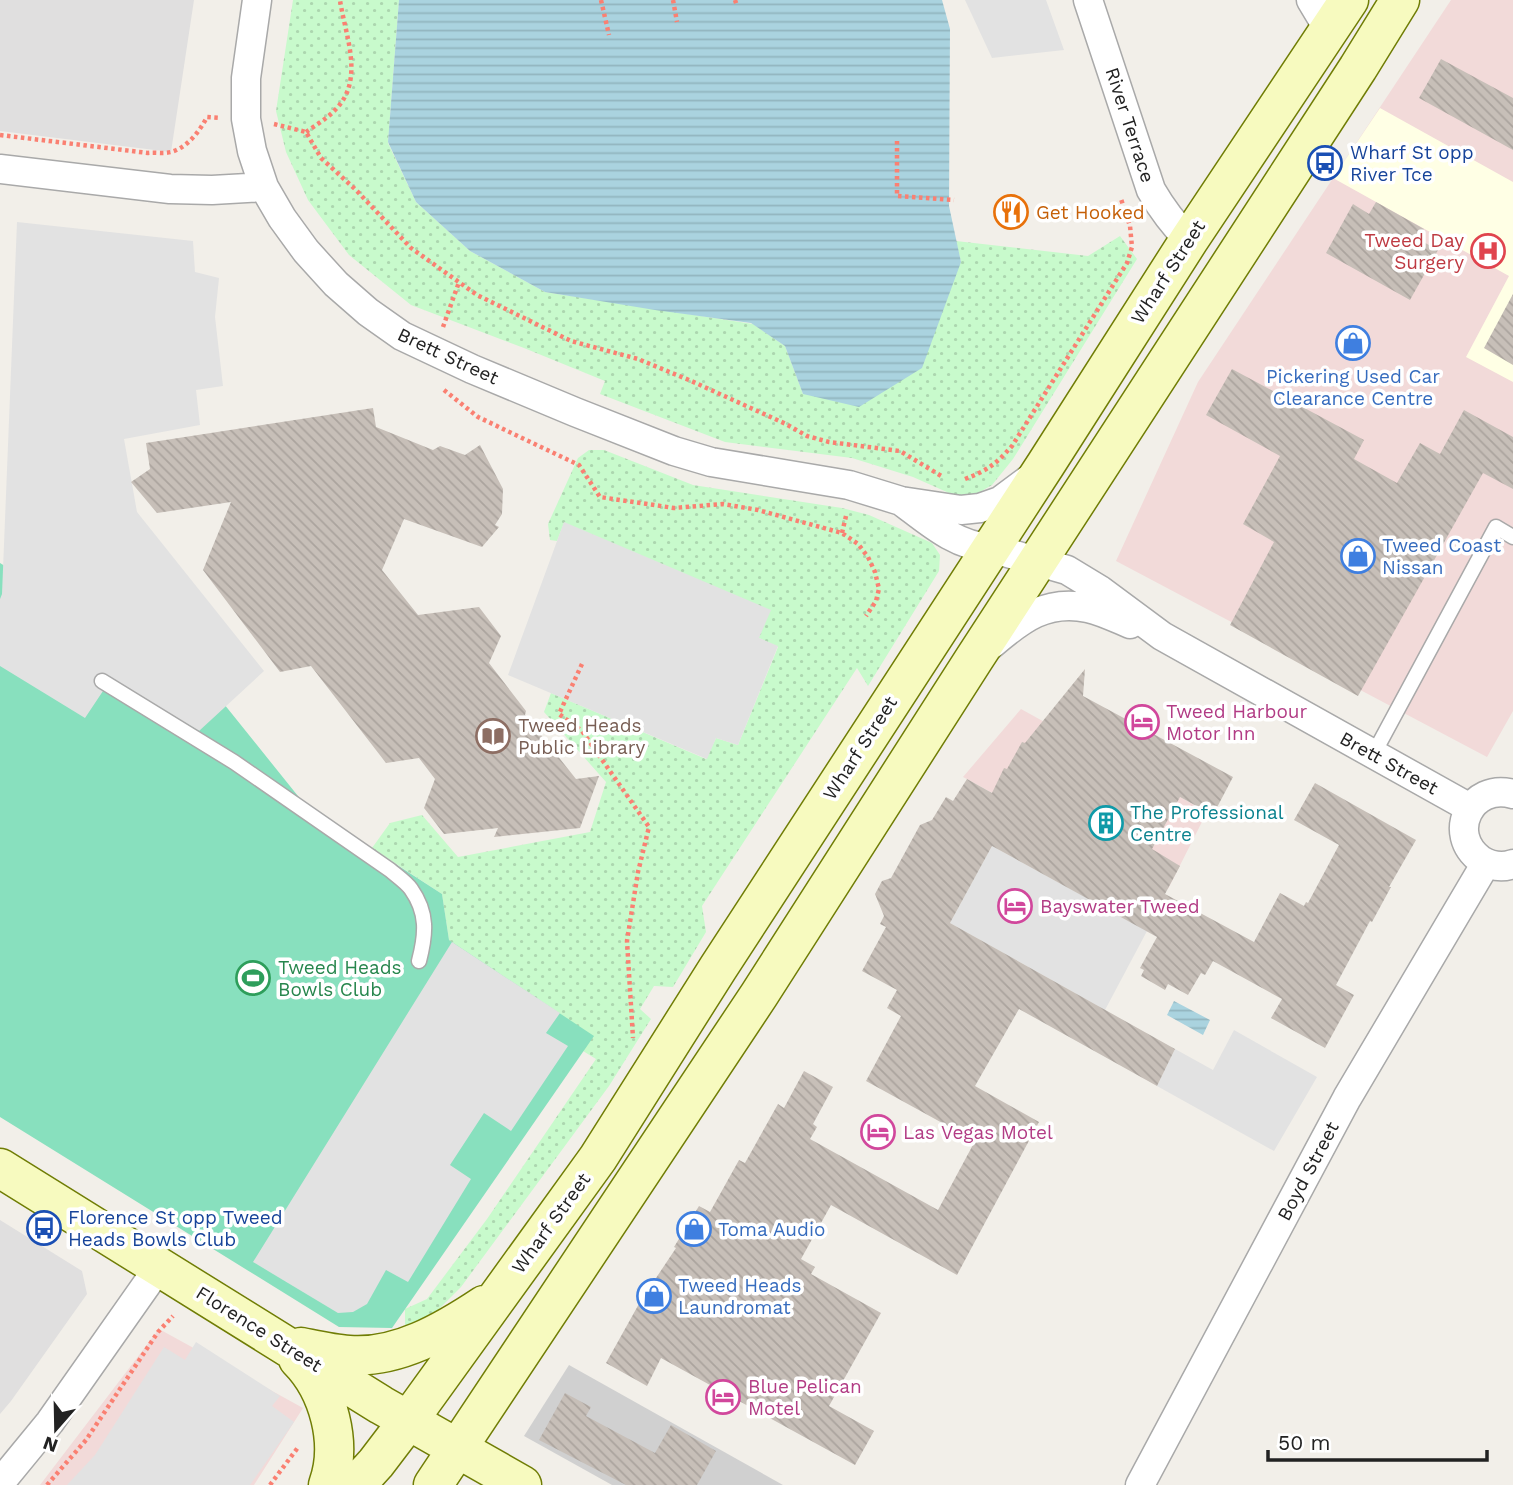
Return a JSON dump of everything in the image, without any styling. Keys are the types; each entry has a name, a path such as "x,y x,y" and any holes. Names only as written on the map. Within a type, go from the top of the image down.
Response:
{"main road":[{"path":"433,1485 759,995 1358,68 1399,0"},
{"name":"Wharf Street","path":"356,1485 408,1421 598,1158 1189,240 1330,10"},
{"name":"Florence Street","path":"0,1168 408,1421 522,1485"},
{"path":"281,1343 350,1356 379,1354 435,1335 499,1295"},
{"path":"281,1343 305,1366 318,1385 330,1413 333,1472 328,1485"}],"street":[{"name":"Brett Street","path":"257,0 246,78 246,119 252,151 264,187 306,251 336,284 368,313 402,336 472,369 691,457 849,485 901,501 961,510 980,508 1000,501 1046,464"},
{"name":"River Terrace","path":"1088,0 1151,190 1162,210 1189,240"},
{"path":"0,169 170,189 264,187"},
{"name":"Brett Street","path":"901,501 944,533 977,547 990,548 1067,570 1100,590 1162,636 1470,808"},
{"name":"Brett Street","path":"974,659 1019,621 1041,611 1065,605 1089,608 1162,636"},
{"path":"1499,864 1475,855 1464,833 1465,820 1470,808 1480,798 1494,792 1513,794"},
{"name":"Boyd Street","path":"1140,1485 1347,1098 1499,864"},
{"path":"0,1483 50,1422 159,1267"}],"lane":[{"path":"1373,755 1496,527 1513,537"},
{"path":"102,681 234,762 390,870 410,887 425,922 419,961"}],"path":[{"path":"306,132 336,109 348,94 352,56 340,0"},
{"path":"601,0 609,35"},
{"path":"673,0 677,22"},
{"path":"0,135 148,153 171,152 191,141 207,117 246,119 306,132 321,158 356,190 411,248 477,295 571,341 638,359 807,436 829,442 900,451 942,477 951,479"},
{"path":"897,141 897,196 954,200"},
{"path":"961,481 997,463 1012,446 1127,263 1132,247 1130,226 1117,188"},
{"path":"442,332 459,282"},
{"path":"437,384 478,417 579,465 600,497 674,508 723,504 758,510 842,533 858,544 875,572 879,589 876,601 866,616"},
{"path":"842,533 846,516"},
{"path":"582,664 559,713 582,731 649,827 638,872 627,941 633,1039"},
{"path":"47,1485 86,1440 158,1332 173,1316 180,1321"},
{"path":"271,1485 300,1443"}],"shaded area":[{"path":"0,0 194,0 171,152 0,131"},
{"path":"965,0 1046,0 1064,50 992,58"},
{"path":"1451,0 1513,0 1513,711 1487,757 1116,561 1198,382"},
{"name":"Tweed Day Surgery","path":"1380,108 1513,182 1513,382 1466,357 1509,276 1333,178"},
{"path":"17,222 193,241 195,272 219,278 215,317 223,386 196,390 200,425 124,439 137,512 264,671 199,731 111,679 85,718 0,666 0,599"},
{"path":"564,522 771,610 759,638 778,646 738,745 716,738 707,759 508,675"},
{"name":"The Professional Centre","path":"1021,709 1207,812 1168,889 963,777"},
{"path":"992,846 1147,931 1105,1010 950,923"},
{"path":"452,942 560,1013 546,1033 568,1046 511,1131 484,1113 450,1165 471,1179 408,1282 386,1270 367,1304 353,1312 338,1313 253,1262"},
{"path":"1234,1030 1317,1077 1274,1151 1157,1086 1175,1049 1213,1070"},
{"path":"0,1220 82,1271 87,1294 0,1414"},
{"path":"159,1329 303,1408 254,1485 40,1485"},
{"path":"196,1342 280,1396 272,1406 294,1422 250,1485 67,1485 95,1455 164,1347 185,1360"},
{"path":"569,1365 783,1485 612,1485 524,1436"}],"green space":[{"path":"293,0 399,0 388,143 416,202 470,251 545,292 753,324 785,346 803,394 961,262 956,241 1088,256 1120,236 1137,259 1013,459 992,485 973,496 958,497 913,477 852,458 725,442 600,394 605,381 411,305 349,255 308,200 286,152 276,111"},
{"path":"589,450 604,450 693,485 842,508 869,515 932,543 940,555 939,571 868,686 857,668 702,906 706,932 673,987 654,986 640,1009 651,1019 609,1086 461,1287 435,1313 405,1332 405,1309 427,1299 487,1219 596,1059 552,1032 449,940 442,894 372,848 390,823 422,815 458,857 590,832 606,782 544,712 551,693 706,759 716,738 738,745 778,647 564,523 557,541 550,540 548,524 578,458"},
{"name":"Tweed Heads Bowls Club","path":"0,563 220,699 306,806 442,894 449,940 594,1036 392,1328 339,1327 0,1117"}],"water":[{"path":"399,0 942,0 950,29 949,206 961,262 922,368 859,407 803,394 785,346 751,323 545,292 470,251 416,202 388,142"},
{"path":"1174,1001 1210,1020 1203,1035 1167,1015"}],"building":[{"path":"1441,59 1513,98 1513,150 1419,98"},
{"path":"1376,202 1424,229 1418,239 1438,250 1410,300 1326,253 1353,204 1369,214"},
{"path":"1513,294 1513,365 1484,348"},
{"path":"1232,369 1364,440 1354,459 1397,483 1420,443 1440,454 1464,410 1513,437 1513,489 1483,473 1358,696 1230,625 1274,542 1243,524 1280,456 1206,415"},
{"path":"373,408 376,427 433,450 440,446 465,455 480,445 503,489 502,514 495,525 499,527 482,547 404,519 382,570 418,615 479,607 501,636 489,663 526,711 525,715 576,779 599,776 580,828 494,837 498,828 444,834 424,808 435,779 419,758 386,763 311,666 280,672 203,570 231,502 157,513 131,482 150,469 146,443"},
{"path":"1085,669 1083,696 1233,777 1213,815 1180,797 1152,849 1180,866 1165,894 1254,942 1280,893 1304,906 1308,903 1339,845 1294,820 1315,783 1416,840 1336,985 1354,995 1325,1048 1271,1018 1282,999 1213,961 1205,975 1201,973 1188,995 1168,984 1165,990 1141,976 1144,970 1140,968 1157,937 992,846 950,923 1175,1049 1157,1086 1019,1009 975,1086 1039,1122 957,1275 831,1205 801,1259 815,1267 811,1274 881,1313 829,1406 874,1431 855,1465 661,1358 647,1386 606,1363 699,1206 710,1212 739,1160 745,1163 778,1104 784,1108 804,1071 833,1087 813,1124 817,1127 810,1139 938,1210 975,1141 866,1081 901,1016 887,1008 897,990 862,971 886,927 880,924 884,916 875,894 882,881 891,878 920,825 932,820 946,797 953,801 967,779 992,793 1004,768 1007,769 1022,742 1025,743"},
{"path":"565,1393 591,1407 586,1416 655,1453 671,1425 716,1451 697,1485 626,1485 539,1440"}],"place":[{"name":"Wharf St opp River Tce","path":"1325,163"},
{"name":"Get Hooked","path":"1011,212"},
{"name":"Tweed Day Surgery","path":"1488,251"},
{"name":"Pickering Used Car Clearance Centre","path":"1353,343"},
{"name":"Tweed Coast Nissan","path":"1358,556"},
{"name":"Tweed Harbour Motor Inn","path":"1142,722"},
{"name":"Tweed Heads Public Library","path":"493,736"},
{"name":"The Professional Centre","path":"1106,823"},
{"name":"Bayswater Tweed","path":"1015,906"},
{"name":"Tweed Heads Bowls Club","path":"253,978"},
{"name":"Las Vegas Motel","path":"878,1132"},
{"name":"Florence St opp Tweed Heads Bowls Club","path":"44,1228"},
{"name":"Toma Audio","path":"694,1229"},
{"name":"Tweed Heads Laundromat","path":"654,1296"},
{"name":"Blue Pelican Motel","path":"723,1397"}]}
